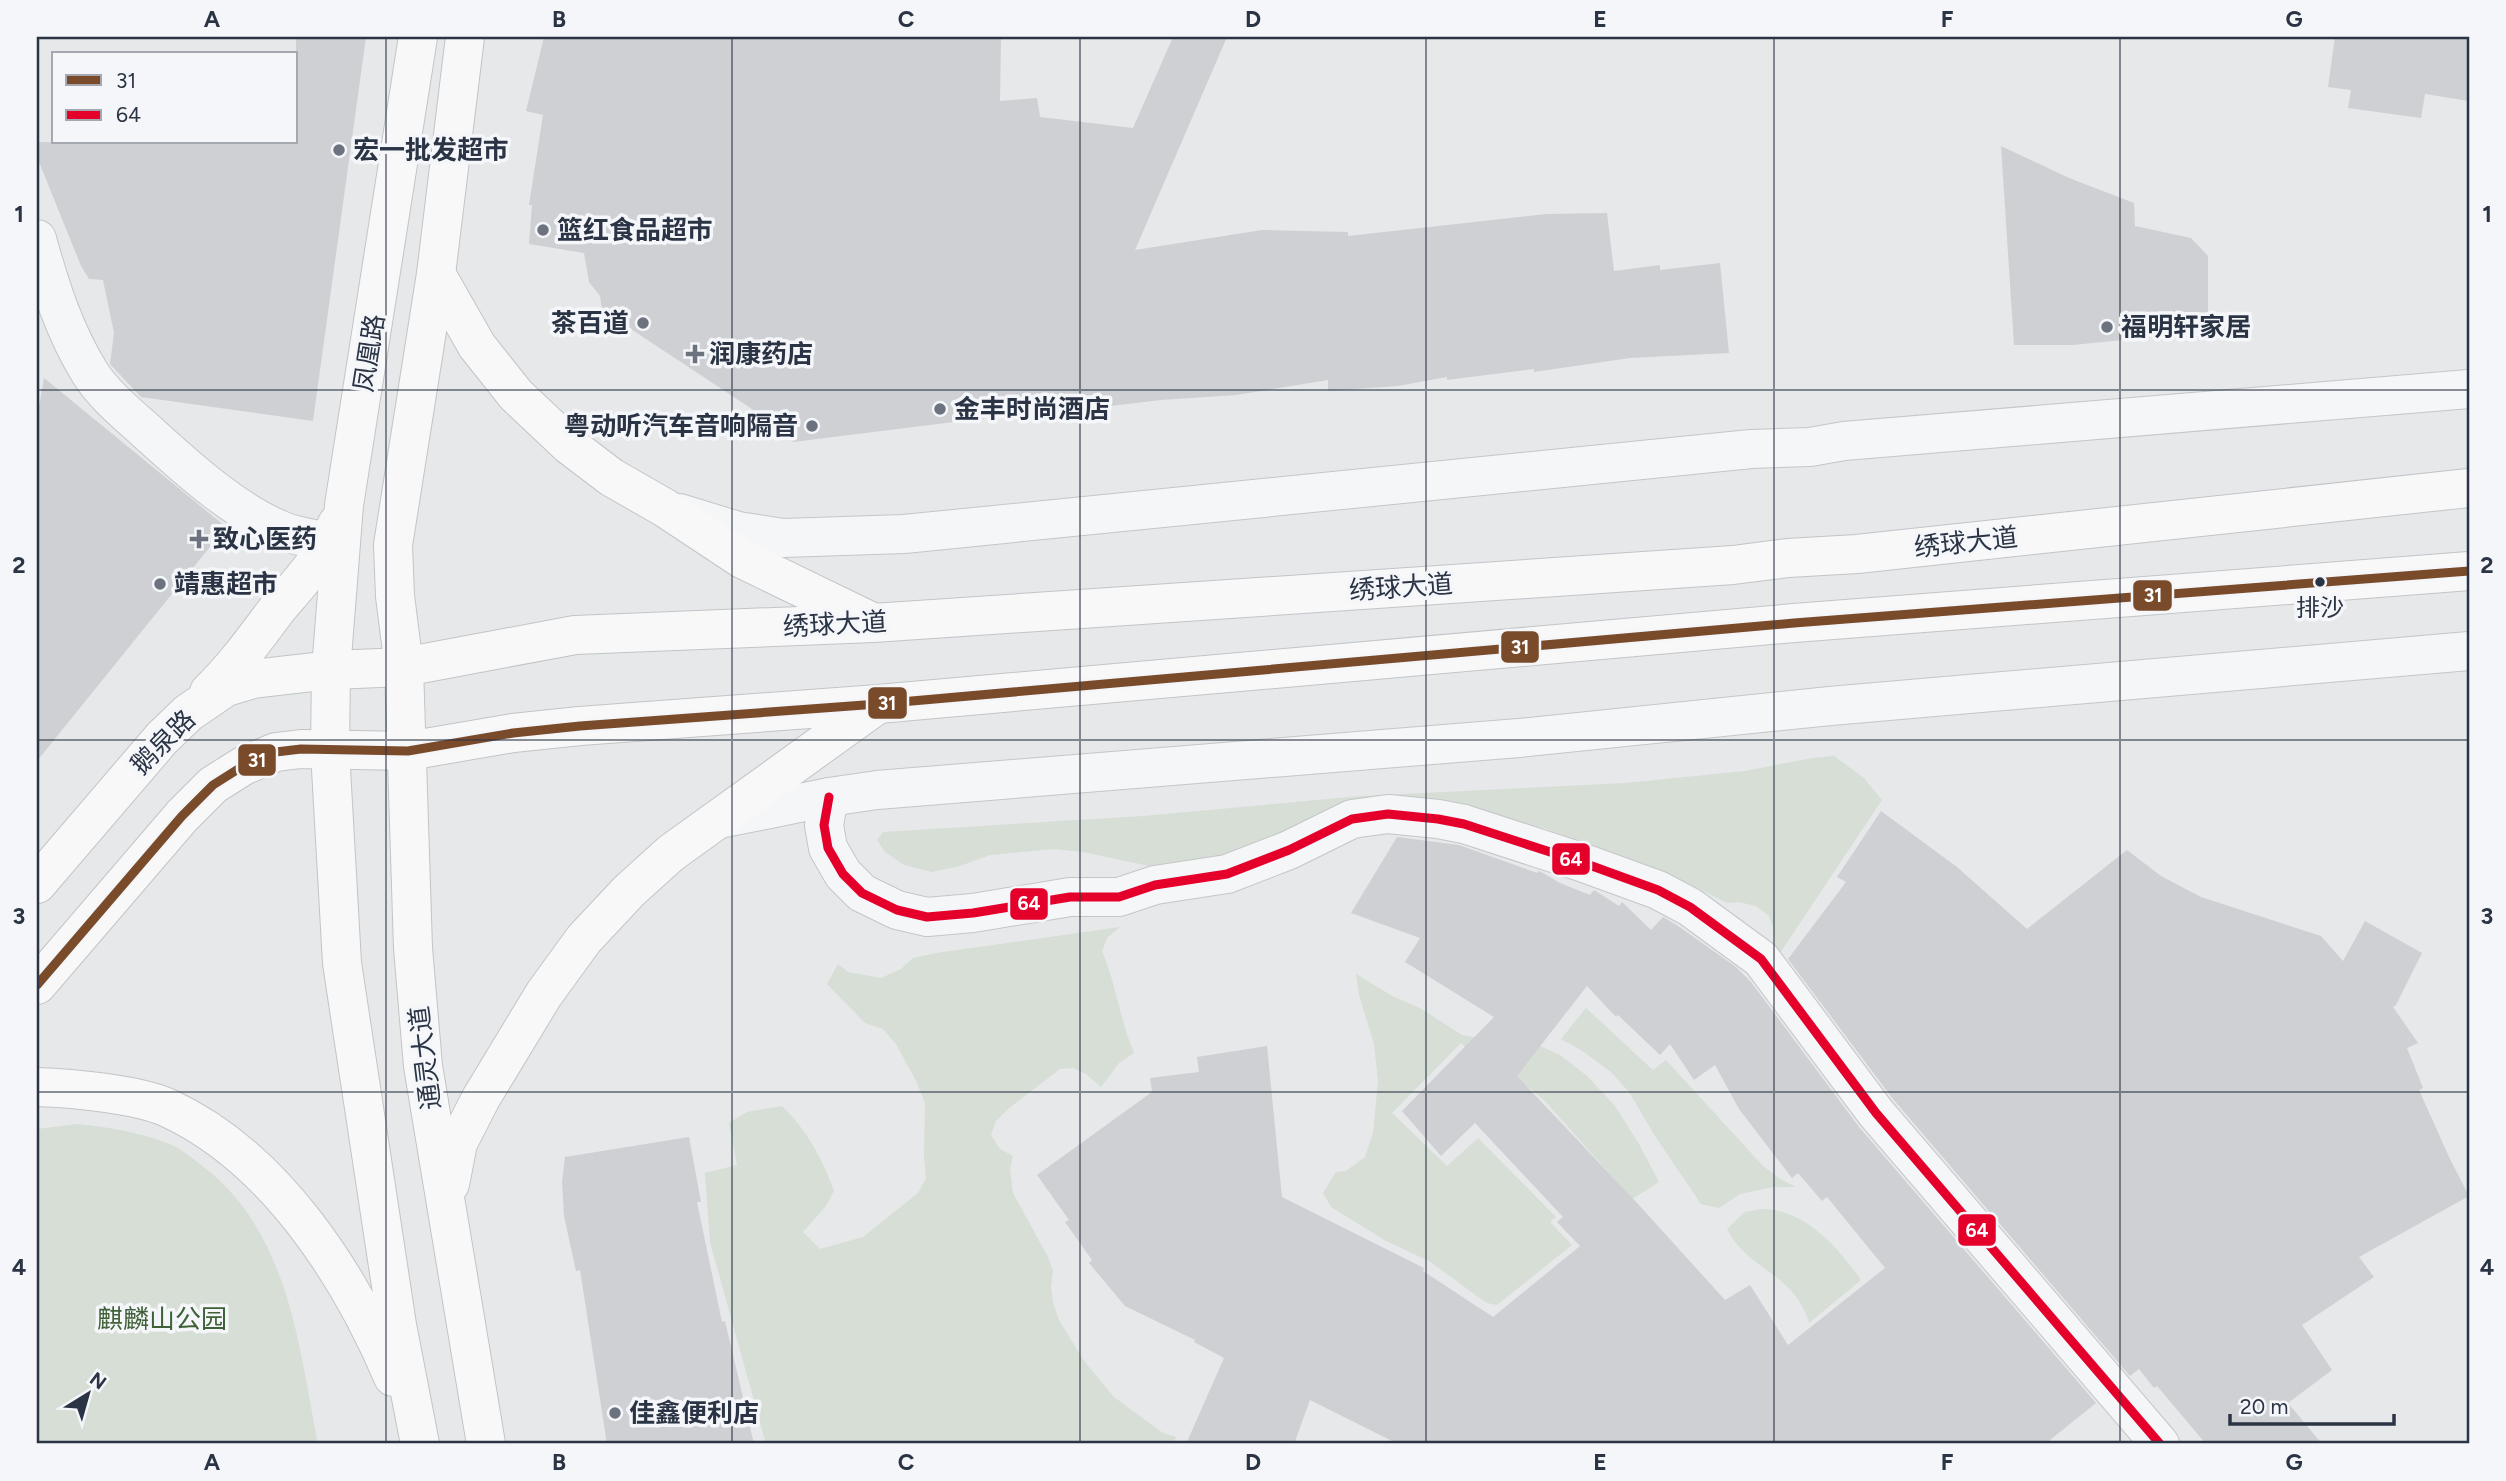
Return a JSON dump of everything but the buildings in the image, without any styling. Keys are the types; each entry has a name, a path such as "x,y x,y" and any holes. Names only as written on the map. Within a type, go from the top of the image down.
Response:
{"main road":[{"name":"凤凰路","path":"331,670 344,505 418,37"},
{"name":"凤凰路","path":"404,667 395,596 393,545 436,274 465,37"},
{"path":"436,274 477,346 516,395 569,445 611,477 665,508 742,559 873,623"},
{"name":"绣球大道","path":"331,670 404,667 575,635 873,623 1733,565 1788,558 1871,553 2469,488"},
{"path":"188,713 243,655 330,541 344,505"},
{"path":"37,985 182,816 213,785 243,766 276,752 301,749 408,751 527,732 878,705 1794,623 2469,570"},
{"name":"通灵大道","path":"404,667 413,948 423,1066 486,1444"},
{"path":"331,670 330,751 342,963 397,1325 420,1444"},
{"name":"鹅泉路","path":"37,884 162,738 188,713 226,687 253,679 331,670"},
{"path":"446,1207 458,1143 510,1047 584,939 629,891 671,853 878,705"},
{"path":"37,1087 81,1090 167,1107 233,1148 269,1183 325,1251 379,1345 420,1444"}],"street":[{"path":"37,239 54,302 71,340 91,375 107,395 181,463 255,517 284,532 330,541"},
{"path":"665,508 738,531 783,538 904,534 1724,452 1810,447 1844,440 2469,389"},
{"path":"720,819 877,790 1519,738 1830,706 2469,651"},
{"path":"829,797 824,825 828,848 843,874 862,893 897,910 927,917 973,913 1070,897 1119,897 1154,885 1227,874 1289,850 1352,820 1388,814 1464,824 1658,890 1690,907 1761,959 1876,1113 2160,1444"}],"green space":[{"path":"1834,756 1864,778 1882,800 1776,959 1773,927 1769,916 1756,906 1739,902 1727,903 1674,876 1544,828 1456,811 1295,830 1229,856 1154,867 1083,852 1054,849 990,855 960,866 931,872 904,865 885,852 877,840 883,832 1143,816 1361,796 1626,783 1745,771"},
{"path":"1120,927 1107,938 1102,951 1134,1053 1119,1063 1101,1087 1086,1074 1073,1068 1060,1069 1008,1109 996,1121 991,1135 1000,1149 1013,1156 1010,1169 1013,1193 1048,1257 1053,1271 1053,1303 1059,1320 1084,1361 1114,1397 1163,1433 1176,1437 1173,1444 766,1444 710,1242 705,1173 737,1165 729,1123 747,1112 782,1106 813,1145 834,1191 826,1206 803,1232 820,1249 863,1237 918,1193 926,1178 925,1103 896,1044 883,1029 865,1023 827,984 838,964 848,972 881,978 901,969 913,958 936,953"},
{"path":"1356,974 1394,997 1420,1008 1462,1035 1538,1045 1560,1055 1587,1076 1615,1106 1659,1182 1632,1199 1545,1101 1527,1086 1513,1094 1461,1043 1392,1113 1447,1166 1478,1138 1556,1217 1550,1222 1572,1245 1497,1305 1487,1303 1429,1261 1386,1241 1331,1207 1323,1193 1336,1172 1346,1171 1365,1157 1373,1133 1378,1081 1374,1044 1359,995"},
{"path":"1586,1008 1653,1070 1666,1060 1763,1166 1796,1187 1773,1187 1740,1194 1719,1208 1701,1204 1629,1092 1611,1072 1561,1039"},
{"name":"麒麟山公园","path":"78,1124 134,1133 173,1146 211,1173 238,1200 275,1263 287,1298 297,1334 318,1444 37,1444 37,1129"},
{"path":"1761,1209 1792,1215 1806,1222 1830,1243 1861,1280 1809,1323 1793,1293 1747,1254 1727,1229 1745,1212"}],"transit line":[{"name":"31","path":"37,985 182,816 213,785 243,766 276,752 301,749 408,751 513,733 580,726 878,704 1794,623 2469,571"},
{"name":"64","path":"829,797 824,825 828,848 843,874 862,893 897,910 927,917 973,913 1070,897 1119,897 1155,885 1227,874 1289,850 1352,819 1388,814 1464,824 1658,890 1690,907 1761,959 1876,1113 2160,1444"}],"place":[{"name":"宏一批发超市","path":"339,150"},
{"name":"篮红食品超市","path":"543,230"},
{"name":"茶百道","path":"643,323"},
{"name":"福明轩家居","path":"2107,327"},
{"name":"润康药店","path":"695,354"},
{"name":"金丰时尚酒店","path":"940,409"},
{"name":"粤动听汽车音响隔音","path":"812,426"},
{"name":"致心医药","path":"199,539"},
{"name":"排沙","path":"2320,582"},
{"name":"靖惠超市","path":"160,584"},
{"name":"佳鑫便利店","path":"615,1413"}]}
